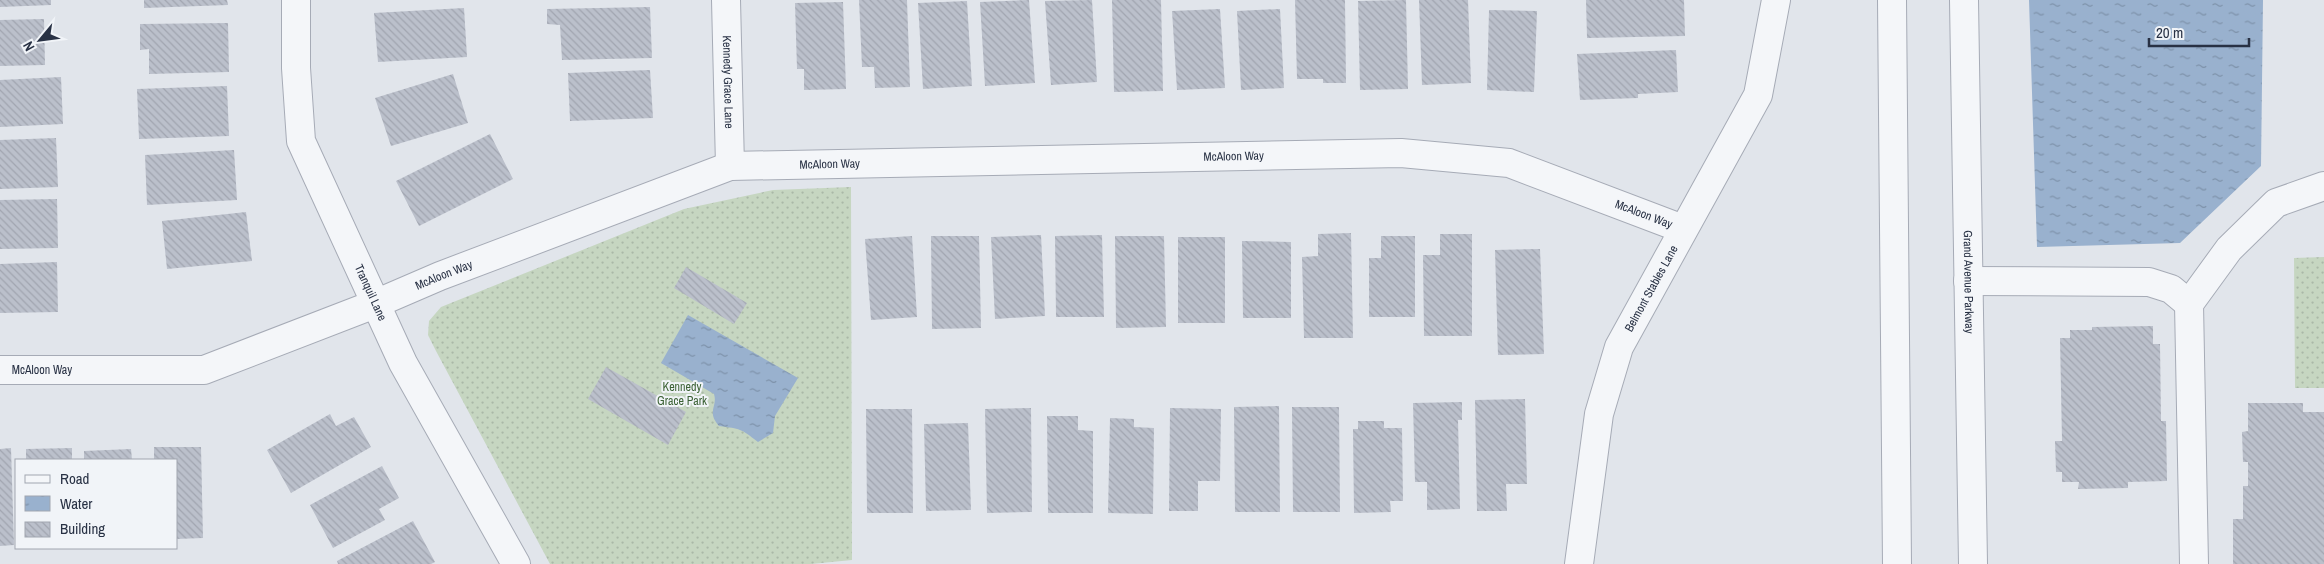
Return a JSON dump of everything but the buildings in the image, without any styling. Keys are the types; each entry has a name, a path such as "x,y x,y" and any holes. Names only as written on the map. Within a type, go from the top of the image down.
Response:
{"street":[{"name":"Tranquil Lane","path":"296,0 296,68 302,142 403,364 516,564"},
{"name":"Kennedy Grace Lane","path":"726,0 730,166"},
{"name":"Belmont Stables Lane","path":"1579,564 1599,414 1620,347 1683,229 1758,96 1776,0"},
{"path":"1892,0 1897,564"},
{"name":"Grand Avenue Parkway","path":"1964,0 1973,564"},
{"name":"McAloon Way","path":"0,370 204,370 375,304 440,276 730,166 1401,153 1509,163 1683,229"},
{"path":"2194,564 2189,304 2229,250 2276,203 2324,186"},
{"path":"1968,281 2149,282 2171,289 2189,304"}],"green space":[{"name":"Kennedy Grace Park","path":"851,187 852,560 811,564 550,564 428,335 429,321 441,307 684,209 773,190"},
{"path":"2324,257 2324,388 2295,388 2294,258"}],"water":[{"path":"2029,0 2263,0 2261,166 2180,243 2037,247"},
{"path":"688,315 798,378 775,416 773,433 758,442 740,430 719,426 713,417 714,394 661,363"}]}
